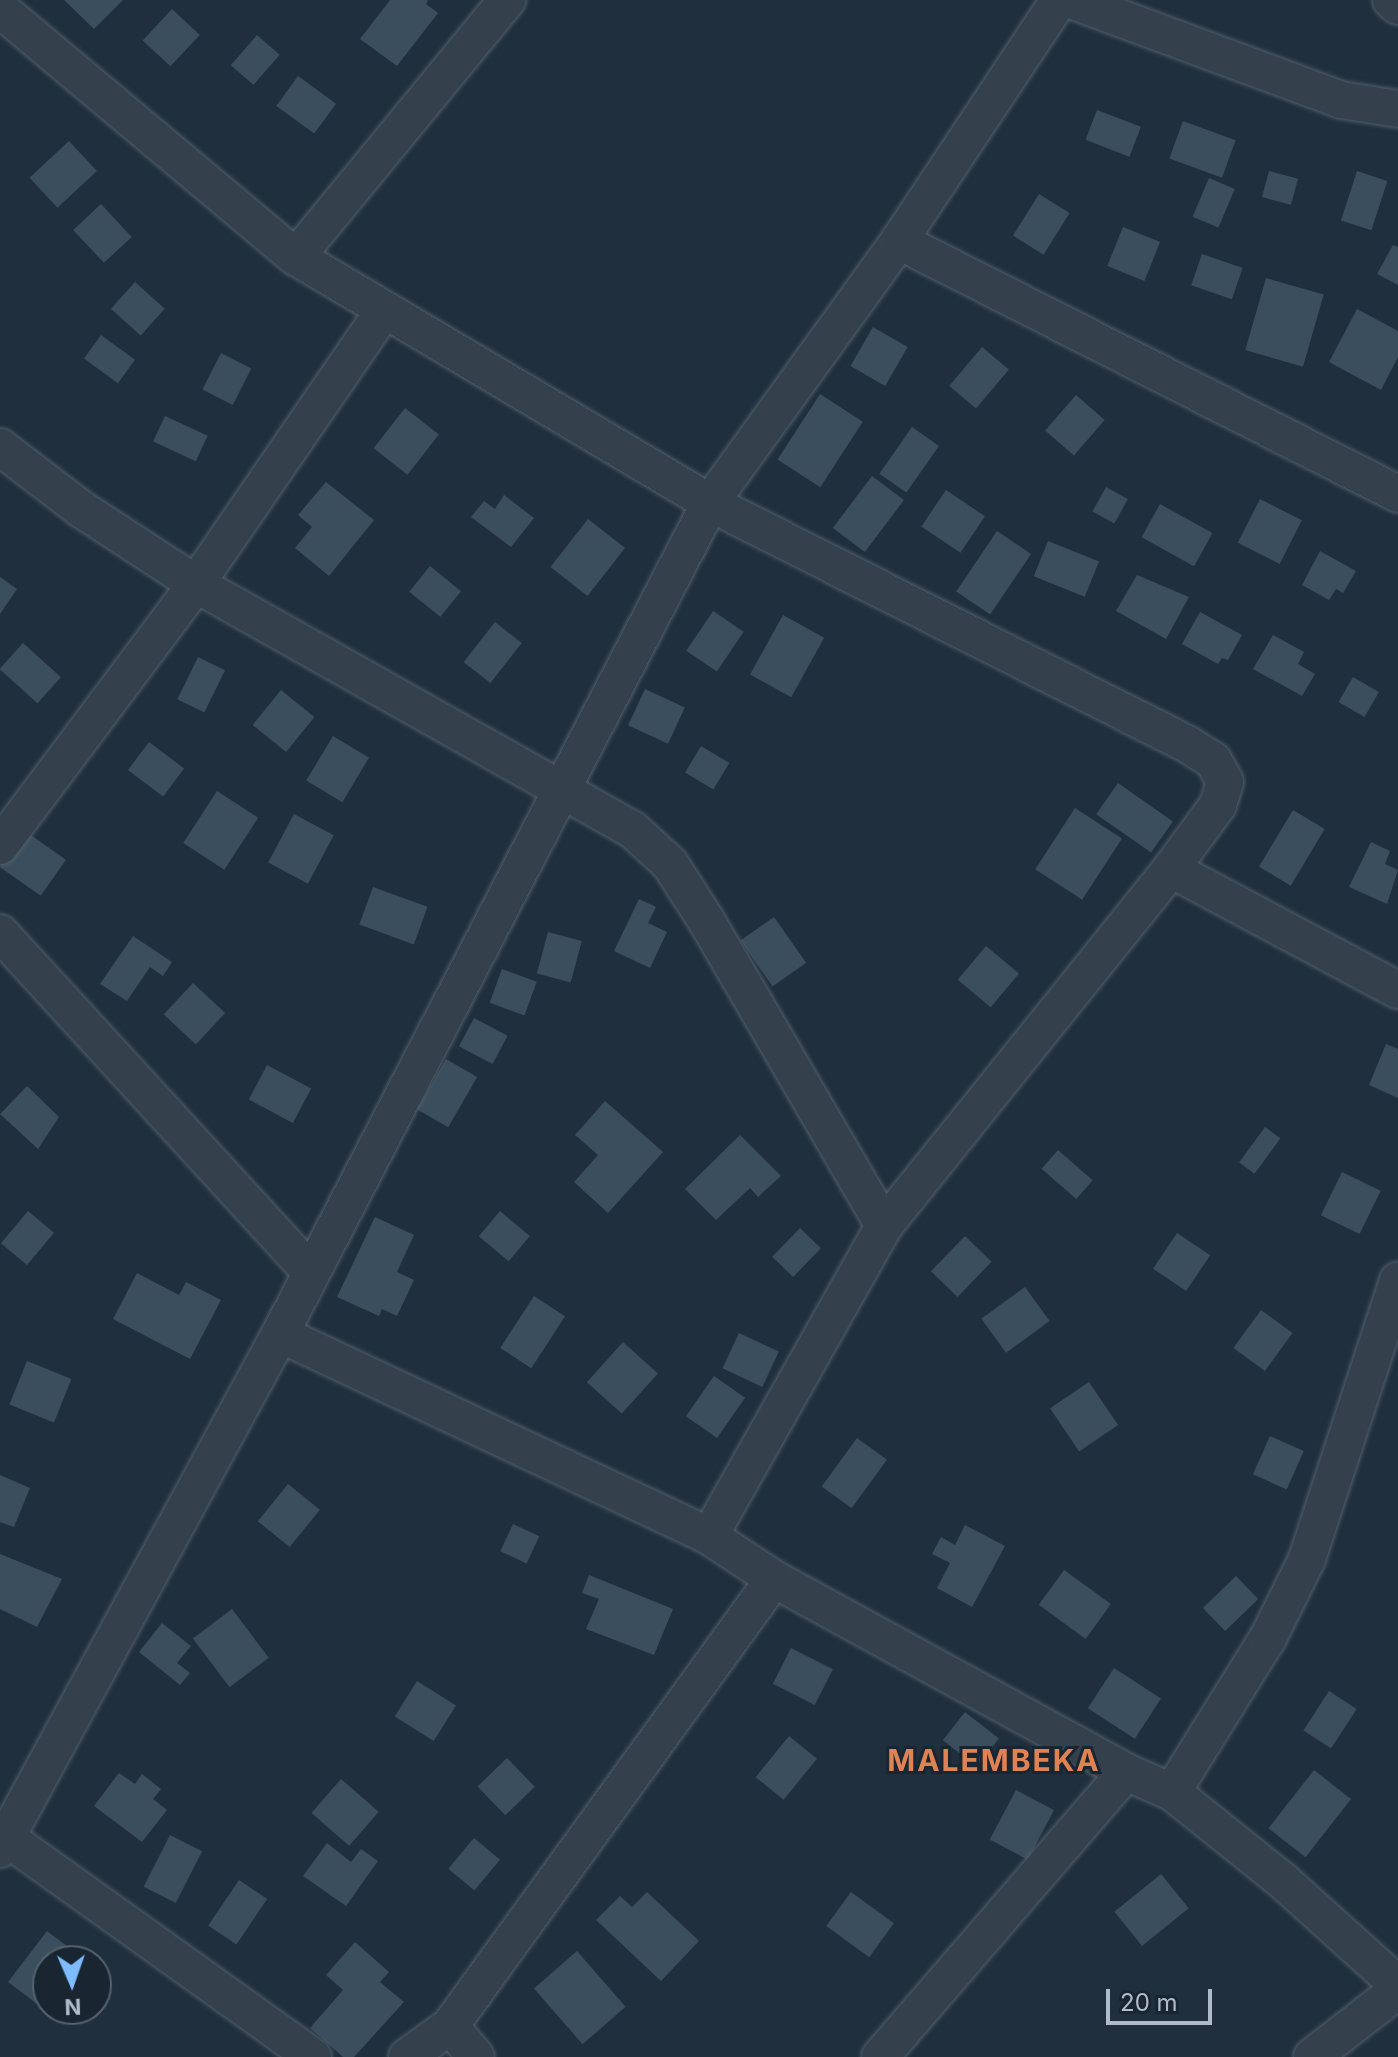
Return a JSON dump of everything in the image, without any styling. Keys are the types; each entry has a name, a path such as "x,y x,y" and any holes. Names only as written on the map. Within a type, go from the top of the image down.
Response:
{"street":[{"path":"313,2057 2,1840 280,1334 309,1270 710,503 899,241 1059,0"},
{"path":"1071,0 1341,100 1398,109"},
{"path":"1391,0 1398,6"},
{"path":"296,257 501,2"},
{"path":"0,9 296,257 710,503 1213,760 1225,782 1218,805 1171,869 884,1226 709,1536"},
{"path":"899,241 1398,494"},
{"path":"0,846 196,584 384,310"},
{"path":"0,447 81,509 196,584 633,830 670,864 884,1226"},
{"path":"1171,869 1398,990"},
{"path":"0,933 309,1270"},
{"path":"1172,1792 1268,1638 1307,1559 1398,1280"},
{"path":"280,1334 709,1536 774,1579 1126,1772 1172,1792 1283,1881 1398,1988 1312,2057"},
{"path":"407,2057 450,2026 774,1579"},
{"path":"880,2057 1126,1772"},
{"path":"450,2026 476,2057"}],"building":[{"path":"64,0 123,0 94,29"},
{"path":"390,0 428,0 426,4 438,13 397,66 360,39"},
{"path":"172,9 200,35 170,66 143,40"},
{"path":"257,35 280,55 253,85 231,65"},
{"path":"298,76 336,104 314,134 276,106"},
{"path":"1097,110 1141,127 1129,157 1086,140"},
{"path":"1183,121 1236,140 1222,178 1169,159"},
{"path":"69,141 97,171 57,208 30,178"},
{"path":"1269,171 1298,179 1291,205 1262,197"},
{"path":"1357,171 1387,181 1371,230 1341,220"},
{"path":"1209,178 1235,189 1218,228 1193,217"},
{"path":"1039,194 1070,213 1044,255 1013,236"},
{"path":"101,204 132,237 104,263 73,230"},
{"path":"1123,227 1160,242 1144,281 1107,266"},
{"path":"1393,245 1398,247 1398,285 1377,274"},
{"path":"1202,254 1243,268 1232,299 1191,285"},
{"path":"1266,278 1324,295 1303,367 1245,350"},
{"path":"135,282 165,309 141,336 111,309"},
{"path":"1357,309 1398,331 1398,357 1381,390 1329,362"},
{"path":"873,327 908,347 885,386 850,366"},
{"path":"101,335 135,360 118,383 84,358"},
{"path":"982,347 1009,369 976,409 949,386"},
{"path":"221,353 251,368 233,405 202,390"},
{"path":"820,394 863,422 820,487 778,459"},
{"path":"1076,395 1105,420 1074,455 1045,430"},
{"path":"405,408 439,434 407,475 374,448"},
{"path":"165,416 208,436 196,461 153,441"},
{"path":"912,427 939,446 906,493 879,474"},
{"path":"872,476 904,500 865,552 833,528"},
{"path":"326,482 374,520 329,576 295,548 312,527 298,515"},
{"path":"1106,487 1128,499 1114,524 1092,511"},
{"path":"946,490 985,516 960,553 921,526"},
{"path":"504,495 534,518 511,547 471,517 484,501 495,509"},
{"path":"1260,499 1302,520 1280,564 1238,543"},
{"path":"1160,504 1212,533 1194,566 1142,537"},
{"path":"588,519 625,548 587,596 550,567"},
{"path":"997,531 1031,554 990,614 956,592"},
{"path":"1048,541 1099,562 1085,597 1034,576"},
{"path":"1320,551 1356,571 1343,593 1336,589 1329,600 1302,585"},
{"path":"430,566 461,591 440,617 409,592"},
{"path":"1137,575 1189,597 1166,639 1116,611"},
{"path":"0,577 17,589 0,614"},
{"path":"713,611 744,632 717,671 686,651"},
{"path":"1200,612 1242,635 1228,660 1222,658 1218,664 1182,644"},
{"path":"783,615 824,638 791,697 750,674"},
{"path":"495,622 522,643 490,683 464,662"},
{"path":"1273,635 1304,652 1298,664 1315,674 1302,696 1253,669"},
{"path":"23,643 61,677 37,703 0,669"},
{"path":"198,657 225,670 204,712 177,699"},
{"path":"1353,677 1379,692 1364,717 1338,702"},
{"path":"645,689 685,708 668,744 628,725"},
{"path":"281,690 314,717 286,752 253,725"},
{"path":"333,736 369,758 342,802 306,781"},
{"path":"149,742 184,768 163,796 128,770"},
{"path":"701,746 729,763 713,790 685,773"},
{"path":"1118,783 1173,821 1151,853 1096,814"},
{"path":"217,791 258,818 224,870 183,843"},
{"path":"1075,808 1122,838 1082,900 1035,869"},
{"path":"1293,810 1325,829 1291,886 1259,867"},
{"path":"294,814 334,835 308,884 268,863"},
{"path":"25,831 66,860 41,896 0,867"},
{"path":"1371,842 1390,851 1385,864 1398,870 1387,904 1349,887"},
{"path":"373,887 428,907 414,944 359,925"},
{"path":"639,899 656,907 648,923 667,932 650,968 614,951"},
{"path":"774,917 806,963 773,986 740,941"},
{"path":"548,932 582,941 571,983 537,974"},
{"path":"133,936 172,962 163,976 150,967 127,1001 100,984"},
{"path":"986,946 1019,974 991,1007 958,980"},
{"path":"502,969 537,982 524,1015 490,1003"},
{"path":"193,983 225,1013 196,1044 164,1014"},
{"path":"474,1018 508,1036 493,1064 459,1046"},
{"path":"1386,1044 1398,1049 1398,1098 1369,1085"},
{"path":"446,1059 477,1077 448,1127 417,1109"},
{"path":"267,1065 311,1088 293,1123 249,1099"},
{"path":"27,1086 59,1117 38,1149 0,1114"},
{"path":"605,1101 663,1152 608,1213 574,1182 598,1155 575,1135"},
{"path":"1265,1127 1280,1138 1255,1174 1239,1163"},
{"path":"740,1135 781,1176 758,1197 750,1188 716,1220 685,1189"},
{"path":"1058,1150 1093,1180 1076,1199 1042,1169"},
{"path":"1342,1172 1381,1191 1360,1234 1321,1215"},
{"path":"28,1211 54,1233 27,1265 1,1243"},
{"path":"500,1211 530,1236 509,1261 479,1236"},
{"path":"375,1217 414,1235 397,1272 414,1280 397,1316 382,1309 379,1316 337,1297"},
{"path":"800,1228 821,1248 793,1277 772,1257"},
{"path":"1177,1233 1210,1255 1186,1291 1153,1269"},
{"path":"965,1236 992,1262 958,1297 931,1271"},
{"path":"137,1273 179,1295 186,1282 221,1300 190,1359 113,1319"},
{"path":"1025,1287 1050,1321 1006,1353 981,1319"},
{"path":"534,1296 565,1316 531,1368 500,1348"},
{"path":"1261,1310 1293,1333 1265,1371 1233,1348"},
{"path":"739,1333 779,1352 762,1387 723,1368"},
{"path":"623,1342 658,1373 622,1414 587,1382"},
{"path":"27,1361 72,1379 54,1423 9,1405"},
{"path":"714,1376 745,1398 717,1438 686,1416"},
{"path":"1089,1382 1118,1425 1079,1451 1050,1408"},
{"path":"1270,1436 1304,1451 1287,1489 1253,1474"},
{"path":"857,1438 887,1460 852,1508 822,1487"},
{"path":"0,1475 30,1488 14,1527 0,1522"},
{"path":"288,1484 320,1510 290,1547 258,1521"},
{"path":"513,1524 539,1536 527,1563 500,1551"},
{"path":"965,1525 1005,1546 972,1607 937,1588 950,1563 932,1554 941,1537 955,1545"},
{"path":"0,1554 62,1579 37,1627 0,1609"},
{"path":"1064,1570 1111,1604 1086,1639 1039,1605"},
{"path":"589,1575 673,1609 654,1655 586,1629 599,1599 582,1593"},
{"path":"1236,1576 1258,1599 1225,1631 1203,1608"},
{"path":"232,1609 269,1658 230,1687 193,1638"},
{"path":"162,1623 191,1646 177,1663 190,1673 180,1685 139,1652"},
{"path":"791,1648 833,1669 815,1705 773,1684"},
{"path":"1114,1668 1161,1698 1135,1739 1088,1708"},
{"path":"417,1681 456,1705 434,1741 395,1717"},
{"path":"1329,1691 1357,1709 1331,1748 1303,1730"},
{"path":"965,1712 999,1738 977,1767 943,1740"},
{"path":"789,1736 817,1759 784,1800 756,1777"},
{"path":"507,1758 535,1787 505,1815 478,1786"},
{"path":"1314,1770 1351,1799 1305,1857 1268,1828"},
{"path":"119,1773 135,1784 142,1774 161,1789 153,1799 167,1810 142,1842 94,1806"},
{"path":"341,1779 379,1812 349,1846 311,1813"},
{"path":"1016,1790 1054,1810 1028,1860 990,1839"},
{"path":"170,1835 202,1851 176,1903 144,1887"},
{"path":"474,1838 500,1860 474,1890 448,1869"},
{"path":"327,1843 351,1862 361,1849 378,1861 346,1906 303,1876"},
{"path":"1161,1874 1189,1908 1142,1946 1114,1912"},
{"path":"239,1880 267,1899 236,1945 208,1926"},
{"path":"647,1892 699,1941 661,1981 596,1920 620,1896 632,1907"},
{"path":"851,1892 894,1923 869,1957 826,1926"},
{"path":"47,1931 66,1945 36,1945"},
{"path":"355,1942 389,1972 380,1982 404,2002 354,2057 343,2057 310,2028 343,1990 326,1975"},
{"path":"32,1951 32,2000 8,1982"},
{"path":"577,1951 626,2007 583,2044 534,1988"}],"district":[{"name":"MALEMBEKA","path":"994,1760"}]}
